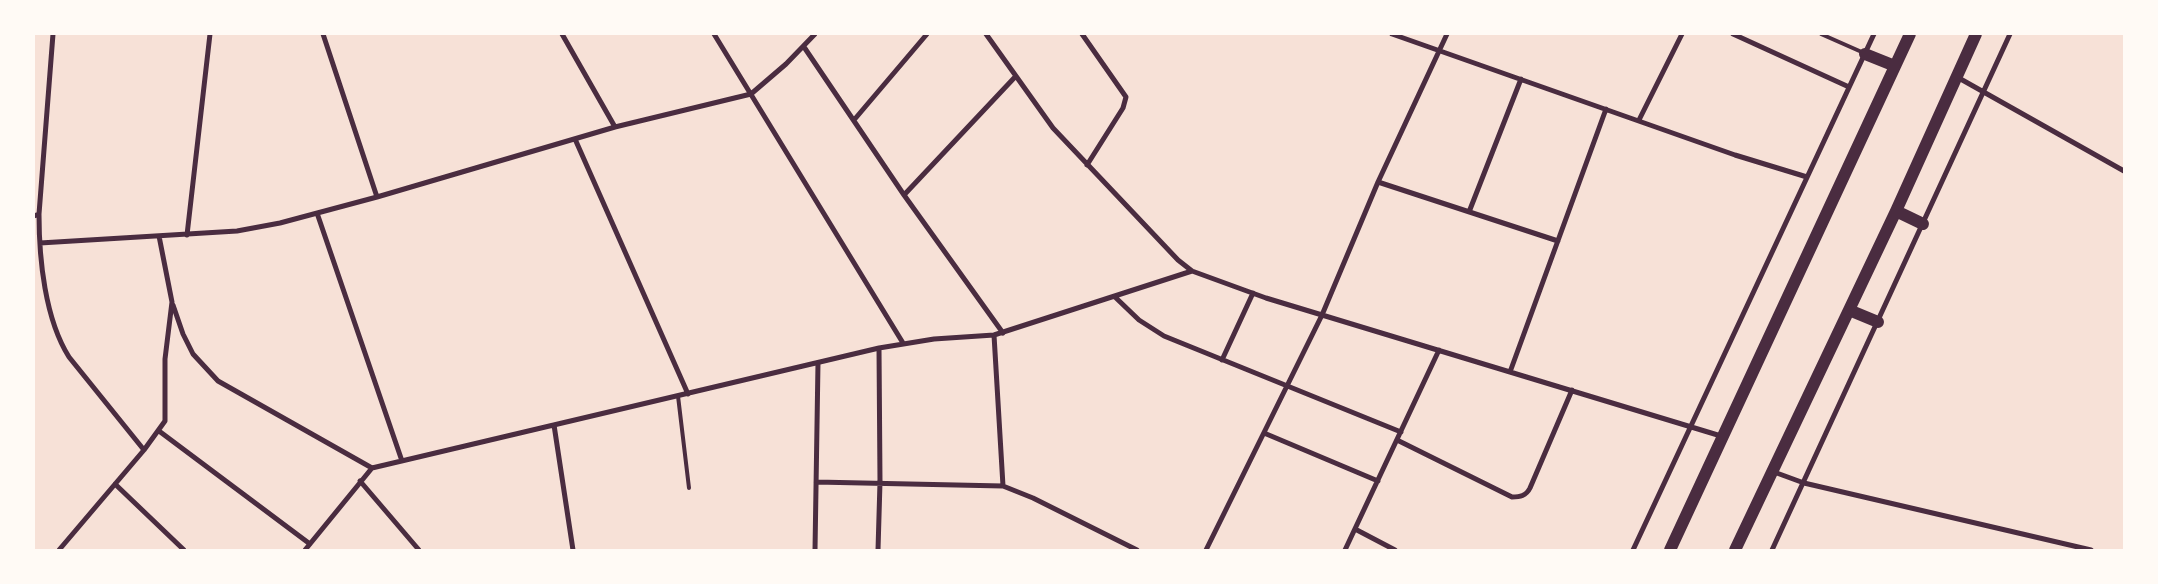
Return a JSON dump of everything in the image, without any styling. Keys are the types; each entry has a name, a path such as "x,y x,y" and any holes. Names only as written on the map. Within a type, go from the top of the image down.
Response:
{"main road":[{"path":"1670,550 1910,34"},
{"path":"1735,550 1896,211 1976,34"},
{"path":"1865,54 1895,66"},
{"path":"1896,211 1923,224"},
{"path":"1849,310 1878,322"}],"street":[{"path":"54,34 36,215 51,316 60,342 69,357 144,450"},
{"path":"187,235 210,34"},
{"path":"323,34 377,197"},
{"path":"562,34 615,128"},
{"path":"714,34 903,343"},
{"path":"40,243 237,231 377,197 575,139 751,94 804,47 815,34"},
{"path":"854,120 927,34"},
{"path":"986,34 1053,128 1178,260 1192,270 1253,293 1322,315 1572,390 1690,428 1722,436"},
{"path":"1082,34 1126,97 1123,108 1088,165"},
{"path":"1392,34 1735,155 1807,177"},
{"path":"1206,550 1322,315 1378,182 1447,34"},
{"path":"1639,120 1682,34"},
{"path":"1733,34 1849,87"},
{"path":"1633,550 1874,34"},
{"path":"1772,550 2010,34"},
{"path":"804,47 904,195 1003,333"},
{"path":"904,195 1015,77"},
{"path":"1956,77 2124,171"},
{"path":"1469,212 1521,79"},
{"path":"1510,372 1606,109"},
{"path":"575,139 688,394"},
{"path":"1378,182 1558,241"},
{"path":"317,213 402,462"},
{"path":"159,236 172,302 182,334 193,354 218,381 372,468"},
{"path":"305,550 372,468 879,348 903,343 1003,333 1192,270"},
{"path":"1222,360 1253,293"},
{"path":"1115,297 1151,329 1286,387 1401,432"},
{"path":"59,550 159,431 166,414 166,359 172,302"},
{"path":"994,335 1003,486"},
{"path":"878,550 880,482 879,348"},
{"path":"1345,550 1439,350"},
{"path":"815,550 818,363"},
{"path":"1397,440 1512,497 1523,496 1530,488 1572,390"},
{"path":"554,425 573,550"},
{"path":"159,431 310,544"},
{"path":"1264,434 1378,481"},
{"path":"1772,471 1804,483 2065,548 2091,550"},
{"path":"360,481 419,550"},
{"path":"816,482 1003,486 1033,498 1137,550"},
{"path":"115,484 184,550"},
{"path":"1355,529 1395,550"}],"lane":[{"path":"1821,34 1865,54"},
{"path":"678,396 688,488"}]}
